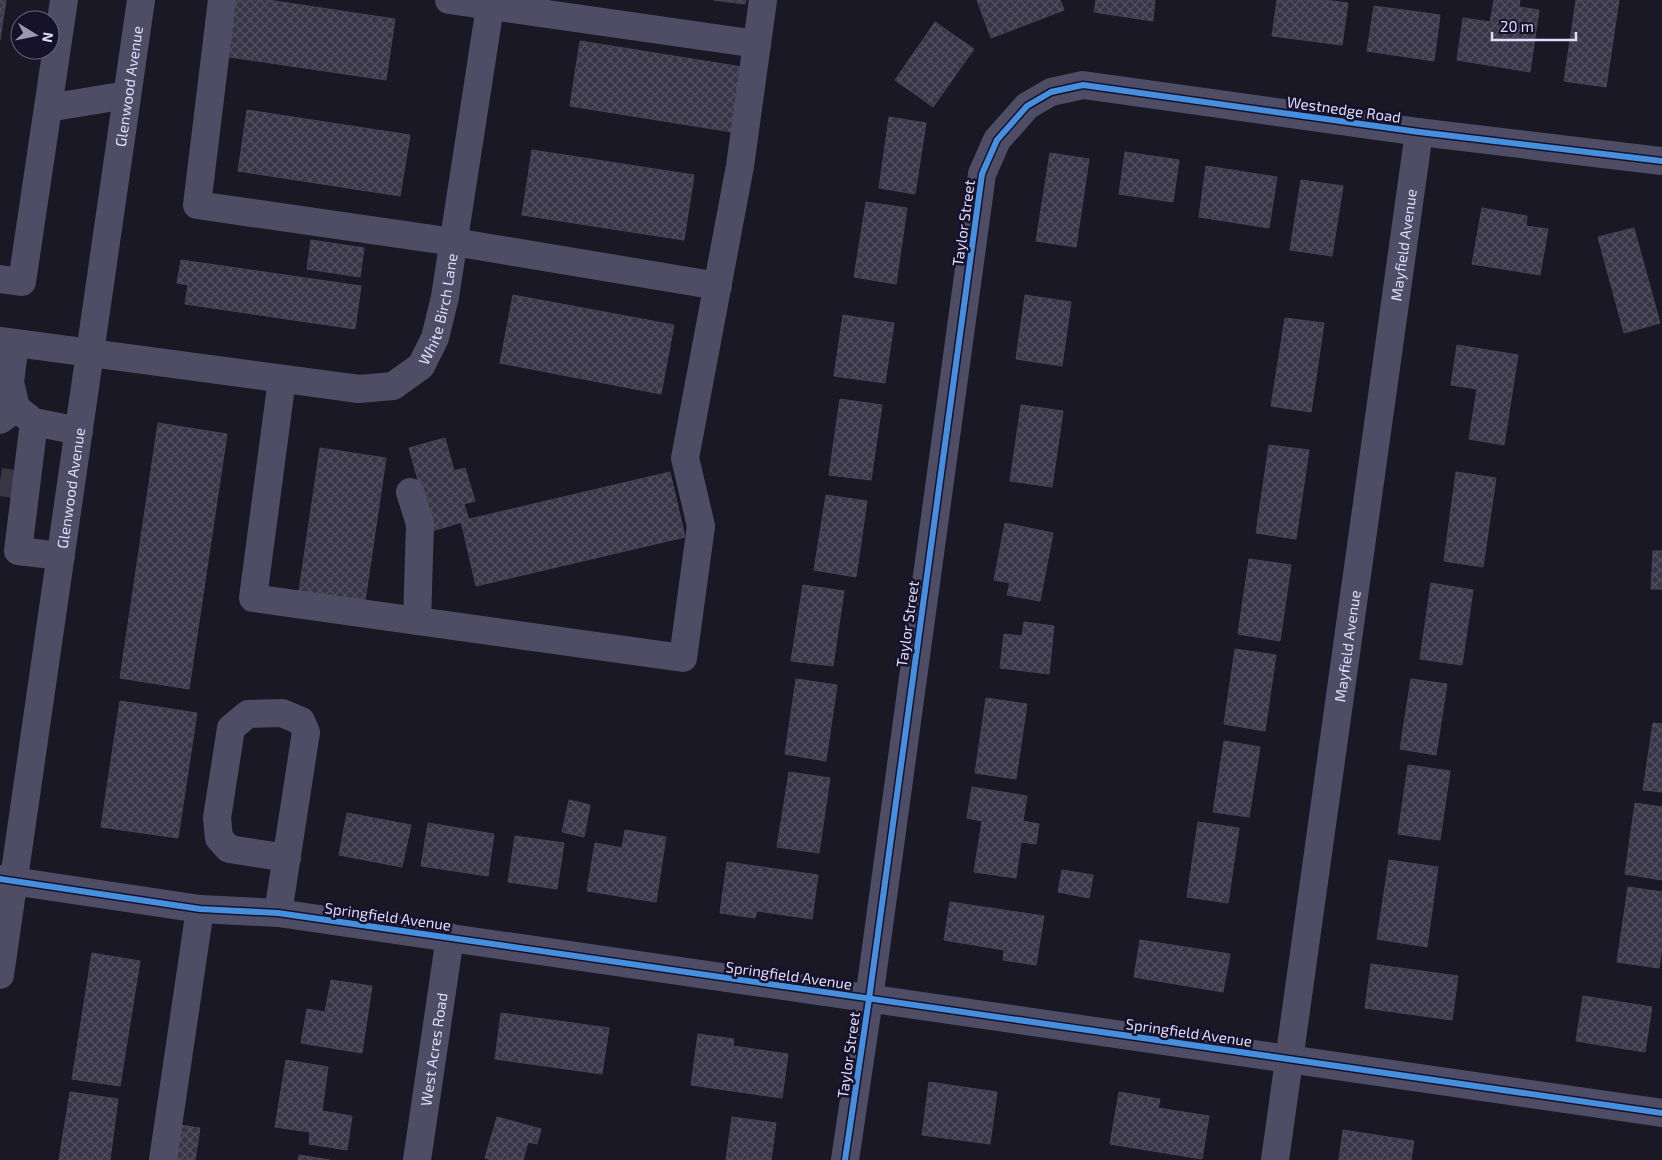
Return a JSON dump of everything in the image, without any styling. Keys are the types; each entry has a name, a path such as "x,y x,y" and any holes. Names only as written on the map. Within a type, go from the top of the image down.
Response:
{"street":[{"path":"0,279 22,282 64,0"},
{"name":"Glenwood Avenue","path":"0,975 6,880 61,556 141,0"},
{"path":"222,0 197,204 454,242 718,286"},
{"path":"450,0 490,3 757,44"},
{"path":"282,379 253,598 683,658 701,526 685,458 740,166 763,0"},
{"name":"White Birch Lane","path":"8,342 359,389 393,386 421,366 435,338 445,297 490,3"},
{"name":"Westnedge Road","path":"1027,106 1051,92 1083,85 1419,132 1662,161"},
{"path":"48,108 127,95"},
{"name":"Taylor Street","path":"845,1160 869,999 982,174 997,140 1027,106"},
{"name":"Mayfield Avenue","path":"1275,1160 1419,132"},
{"path":"8,342 20,485 9,550 61,556"},
{"path":"12,402 79,431"},
{"path":"410,492 420,524 417,621"},
{"path":"278,913 287,858 306,732 301,721 282,713 248,714 231,728 218,818 219,838 228,849 287,858"},
{"name":"Springfield Avenue","path":"6,880 200,909 278,913 450,937 1662,1113"},
{"path":"163,1160 200,909"},
{"name":"West Acres Road","path":"417,1160 450,937"}],"building":[{"path":"0,0 6,0 0,40"},
{"path":"231,0 268,0 395,19 386,80 223,56"},
{"path":"714,0 746,0 745,4"},
{"path":"977,0 1060,0 1064,10 991,38"},
{"path":"1096,0 1155,0 1153,21 1094,12"},
{"path":"1277,0 1324,0 1348,3 1342,45 1272,36"},
{"path":"1494,0 1520,0 1519,7 1539,10 1530,72 1457,60 1463,18 1490,22"},
{"path":"1576,0 1619,0 1606,87 1564,81"},
{"path":"1374,6 1440,15 1434,61 1367,51"},
{"path":"935,22 974,49 933,107 895,80"},
{"path":"580,41 742,67 732,132 570,106"},
{"path":"247,110 410,135 400,196 238,171"},
{"path":"889,117 926,123 915,194 879,188"},
{"path":"532,150 694,175 684,240 522,215"},
{"path":"1125,152 1179,160 1173,202 1119,194"},
{"path":"1050,153 1089,159 1076,247 1036,241"},
{"path":"1206,166 1277,177 1269,228 1199,217"},
{"path":"1301,180 1343,186 1332,256 1290,250"},
{"path":"866,202 907,208 896,284 854,277"},
{"path":"1482,208 1527,216 1526,226 1548,229 1540,275 1472,264"},
{"path":"1634,228 1660,323 1624,333 1598,237"},
{"path":"311,240 364,248 360,277 307,269"},
{"path":"181,260 361,286 355,329 185,304 188,285 177,283"},
{"path":"513,295 674,325 661,394 500,363"},
{"path":"1025,295 1071,302 1062,366 1016,359"},
{"path":"843,315 894,323 885,383 834,376"},
{"path":"1285,318 1324,323 1311,412 1271,406"},
{"path":"1457,345 1518,355 1504,445 1469,439 1477,389 1451,385"},
{"path":"840,399 882,405 871,480 829,475"},
{"path":"1021,405 1063,411 1052,487 1010,481"},
{"path":"158,423 227,434 189,689 120,678"},
{"path":"445,438 454,471 465,468 475,501 464,504 469,520 432,531 409,448"},
{"path":"1269,445 1309,450 1296,539 1256,533"},
{"path":"320,448 386,458 365,601 299,591"},
{"path":"670,472 685,537 476,586 461,521"},
{"path":"1456,472 1496,478 1483,567 1444,561"},
{"path":"826,495 867,501 856,577 814,570"},
{"path":"1005,523 1053,533 1040,601 1007,595 1010,583 994,580"},
{"path":"1653,551 1662,551 1662,589 1651,589"},
{"path":"1249,559 1291,565 1280,641 1238,634"},
{"path":"1431,583 1473,590 1462,665 1420,659"},
{"path":"803,585 844,591 833,666 791,661"},
{"path":"1024,622 1054,626 1049,674 1000,668 1004,634 1022,636"},
{"path":"1235,649 1276,655 1265,731 1224,724"},
{"path":"796,679 837,685 826,761 785,754"},
{"path":"1411,679 1447,684 1436,755 1400,749"},
{"path":"986,698 1027,704 1016,779 975,773"},
{"path":"120,701 197,713 178,838 101,827"},
{"path":"1653,723 1662,724 1662,792 1643,790"},
{"path":"1224,741 1260,747 1249,817 1213,812"},
{"path":"1408,765 1450,771 1440,840 1398,834"},
{"path":"789,772 830,778 819,853 777,847"},
{"path":"972,787 1027,796 1023,821 1039,824 1036,844 1021,842 1016,878 974,872 982,821 967,818"},
{"path":"569,800 590,805 584,837 562,832"},
{"path":"1635,803 1662,807 1662,880 1625,874"},
{"path":"347,813 411,825 402,867 339,855"},
{"path":"1198,822 1239,828 1228,903 1187,897"},
{"path":"428,823 494,834 488,876 421,866"},
{"path":"625,830 666,837 656,902 587,891 595,843 622,848"},
{"path":"515,836 564,843 557,889 508,882"},
{"path":"1389,860 1438,867 1427,947 1377,939"},
{"path":"727,862 818,875 812,919 757,911 755,918 720,913"},
{"path":"1062,870 1093,875 1089,898 1058,892"},
{"path":"1628,887 1662,892 1662,948 1659,968 1617,962"},
{"path":"950,902 1044,916 1036,965 1003,960 1004,950 944,940"},
{"path":"1140,940 1230,954 1223,992 1134,977"},
{"path":"92,953 140,961 120,1086 72,1079"},
{"path":"1371,964 1458,976 1452,1020 1365,1008"},
{"path":"331,980 372,986 362,1053 301,1043 307,1009 325,1012"},
{"path":"1583,996 1652,1007 1645,1052 1576,1041"},
{"path":"501,1013 609,1028 602,1074 495,1059"},
{"path":"698,1034 734,1039 733,1046 788,1054 782,1098 691,1085"},
{"path":"286,1060 328,1067 322,1111 352,1116 347,1150 309,1144 310,1132 275,1127"},
{"path":"929,1082 997,1092 990,1144 922,1135"},
{"path":"70,1092 118,1099 110,1160 59,1160"},
{"path":"1119,1092 1160,1099 1158,1108 1209,1116 1202,1159 1110,1144"},
{"path":"497,1117 541,1129 537,1144 528,1142 523,1160 492,1160 485,1158"},
{"path":"732,1117 776,1123 771,1160 726,1160"},
{"path":"173,1124 200,1128 195,1160 168,1160"},
{"path":"1343,1130 1414,1141 1411,1160 1339,1160"},
{"path":"299,1155 330,1160 298,1160"}],"tunnel":[{"path":"0,482 15,484"}],"cycle path":[{"path":"845,1160 869,999 982,174 997,140 1027,106 1051,92 1083,85 1419,132 1662,161"},
{"path":"0,879 200,909 278,913 1662,1113"}]}
